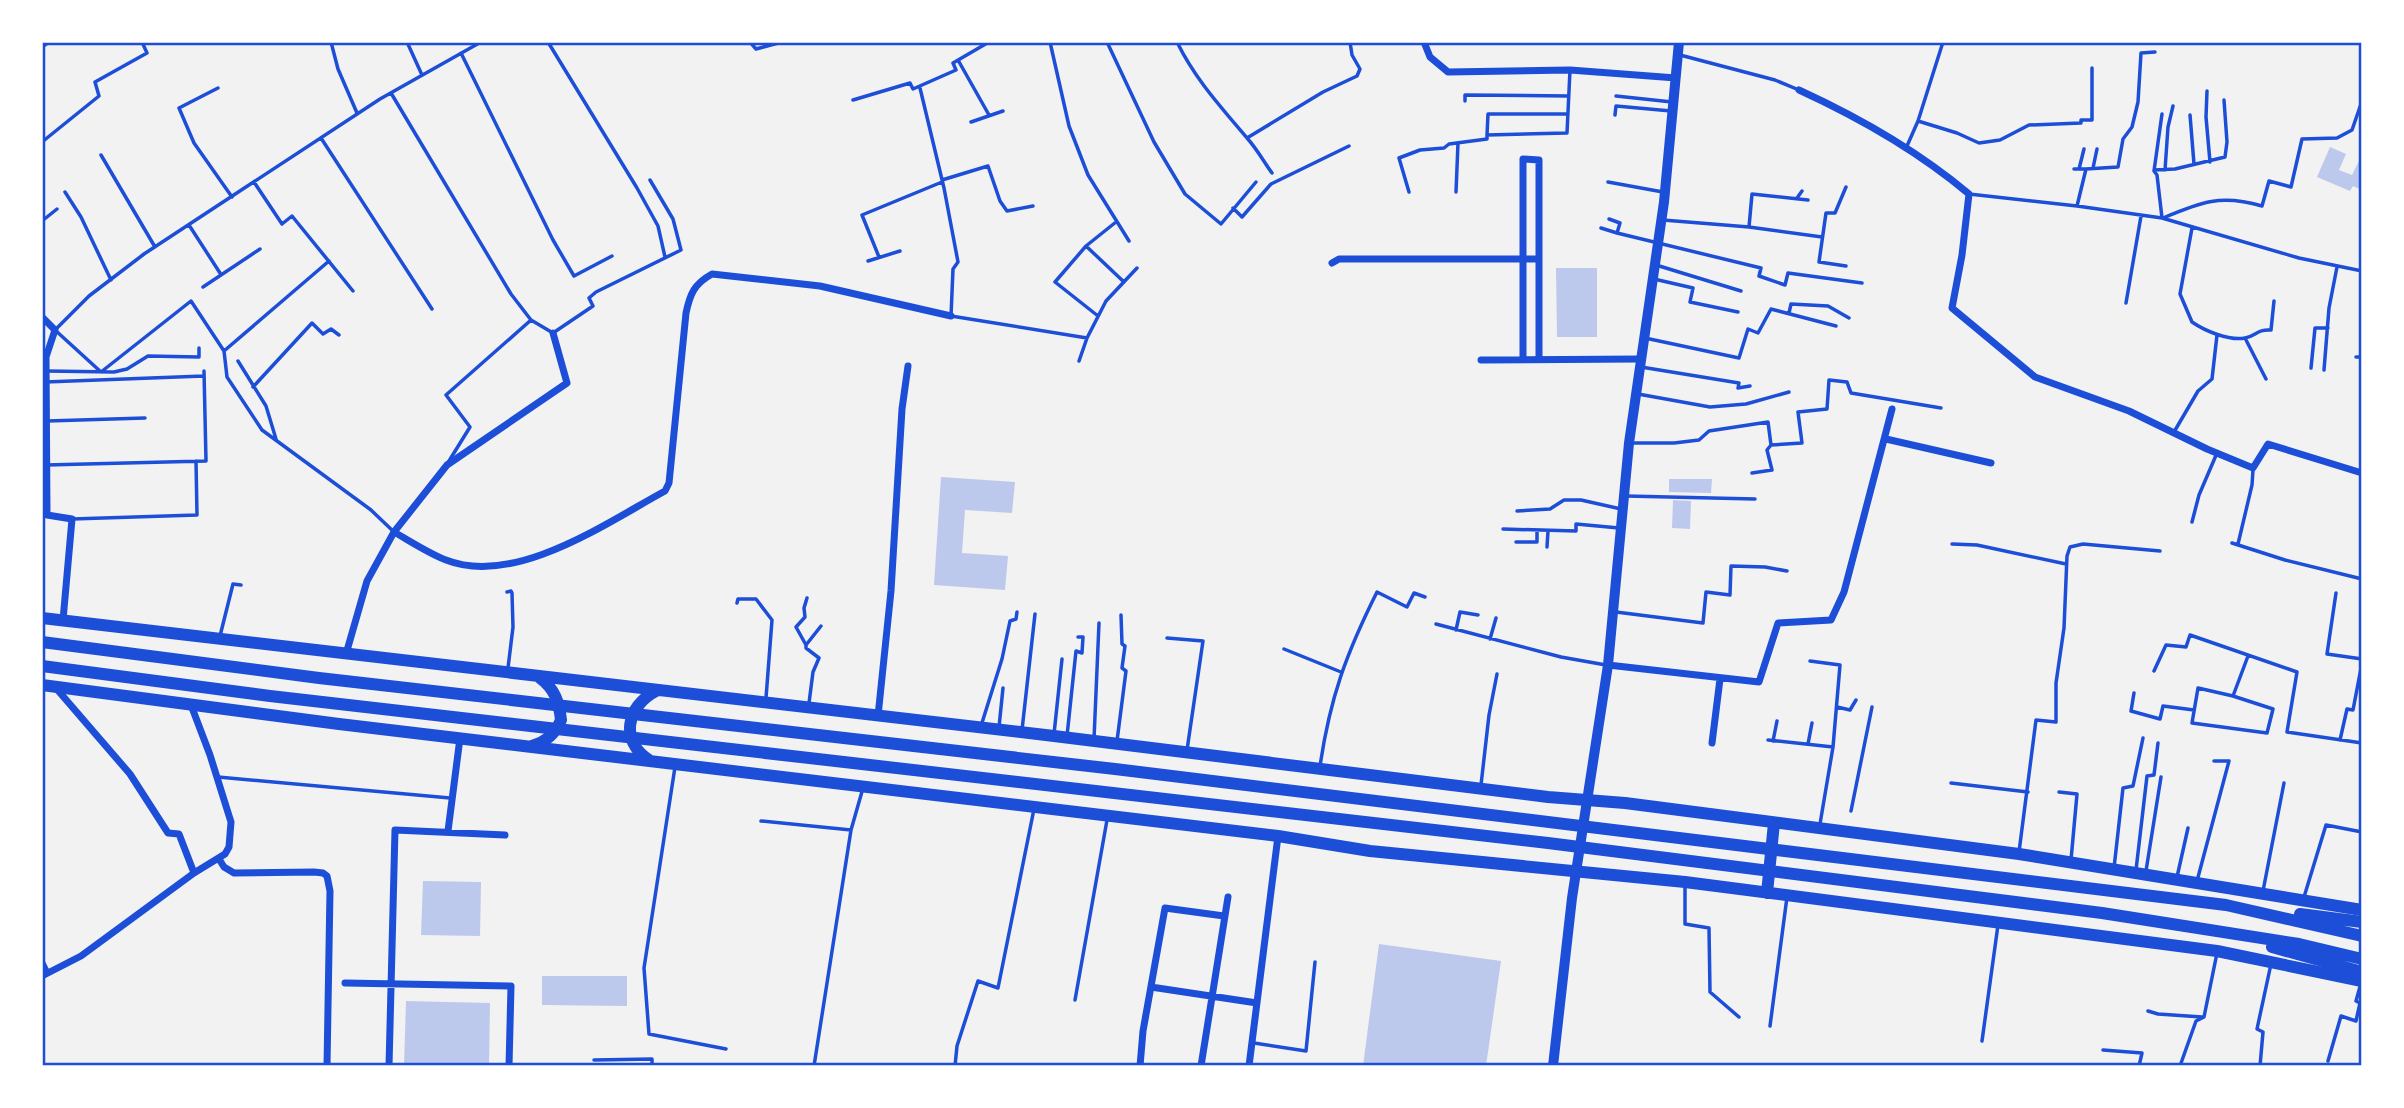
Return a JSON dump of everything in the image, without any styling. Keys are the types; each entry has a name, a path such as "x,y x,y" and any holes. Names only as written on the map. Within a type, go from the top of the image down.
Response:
{"main road":[{"path":"1553,1066 1576,873 1608,665 1629,443 1665,192 1679,42"},
{"path":"42,618 1625,803 2019,854 2362,910"},
{"path":"42,642 319,678 1142,772 2362,922"},
{"path":"42,666 270,696 1548,843 2102,914 2299,944 2362,959"},
{"path":"532,746 552,736 561,720 556,694 550,685 539,677"},
{"path":"48,686 1278,836 1370,851 1576,873 1615,873 2217,951 2362,981"},
{"path":"650,761 635,748 630,723 641,702 656,691"},
{"path":"1767,893 1774,822"},
{"path":"2226,905 2362,936"},
{"path":"2222,933 2362,972"}],"street":[{"path":"1424,42 1430,57 1448,72 1570,70 1676,78"},
{"path":"1799,90 1907,146 1969,194 1952,308 2035,377 2129,411 2253,468 2268,444 2362,473"},
{"path":"1523,359 1523,159 1539,160 1539,359"},
{"path":"1332,263 1339,259 1539,259"},
{"path":"394,532 446,561 475,566 501,565 555,550 665,491 669,483 690,294 698,282 712,274 820,286 951,316"},
{"path":"42,317 54,330 45,346 45,514 72,519 64,620"},
{"path":"346,654 367,581 394,532 447,464 567,383 553,333"},
{"path":"1480,360 1539,359 1640,363"},
{"path":"878,716 891,591 902,409 908,366"},
{"path":"1608,665 1759,682 1778,623 1830,620 1844,592 1892,409"},
{"path":"1886,439 1991,463"},
{"path":"1712,743 1720,679"},
{"path":"48,686 130,774 167,833 179,834 194,873"},
{"path":"42,963 45,975 81,956 194,873 225,854 229,846 231,822 191,705"},
{"path":"448,831 460,738"},
{"path":"389,1066 395,830 505,835"},
{"path":"1249,1066 1278,836"},
{"path":"219,859 224,867 233,873 314,872 327,876 330,891 327,1066"},
{"path":"1201,1066 1228,897"},
{"path":"1140,1066 1151,986 1166,908 1224,916"},
{"path":"345,983 511,986 509,1066"},
{"path":"1151,986 1257,1003"}],"lane":[{"path":"42,47 50,42"},
{"path":"42,142 99,96 96,82 147,53 142,42"},
{"path":"331,42 338,69 357,114"},
{"path":"407,42 422,75"},
{"path":"101,372 54,330 89,296 155,247 357,114 481,42"},
{"path":"548,42 637,188 657,226 665,257"},
{"path":"750,42 755,49 782,42"},
{"path":"853,100 910,82 913,89 920,88 956,70 953,63 989,42"},
{"path":"1050,42 1069,126 1088,175 1129,241"},
{"path":"1107,42 1154,142 1185,194 1221,224 1256,183"},
{"path":"1177,42 1188,64 1212,98 1247,138 1272,173"},
{"path":"1247,138 1320,93 1357,76 1360,69 1352,55 1350,42"},
{"path":"1907,146 1918,121 1943,42"},
{"path":"2084,149 2077,169 2118,167 2123,139 2132,127 2138,102 2141,52 2155,52"},
{"path":"461,53 553,240 574,276 612,256"},
{"path":"1678,55 1775,80 1799,90"},
{"path":"958,60 989,115"},
{"path":"1918,121 1979,143 2000,140 2029,125 2081,123 2081,120 2092,120 2092,68"},
{"path":"1487,135 1567,133 1570,70"},
{"path":"218,88 179,108 194,143 232,197"},
{"path":"920,88 958,262 953,269 951,316 1087,338"},
{"path":"2207,91 2210,162"},
{"path":"391,93 506,285 531,320 553,333 593,306 589,298 596,292 681,250 673,219 650,180"},
{"path":"1465,101 1465,95 1568,96"},
{"path":"1616,96 1673,107"},
{"path":"2154,170 2210,162 2216,157 2225,157 2227,142 2224,100"},
{"path":"2162,218 2202,202 2239,199 2262,206 2269,181 2291,187 2302,139 2337,138 2352,130 2362,101"},
{"path":"1615,115 1616,106 1673,107"},
{"path":"2165,170 2168,127 2173,106"},
{"path":"971,122 1003,111"},
{"path":"1409,192 1399,158 1420,150 1487,139 1488,114 1567,114"},
{"path":"2162,114 2154,170 2162,218"},
{"path":"2190,115 2194,164"},
{"path":"321,138 432,309"},
{"path":"1455,192 1458,143"},
{"path":"1233,208 1242,217 1271,184 1349,146"},
{"path":"2093,168 2097,149"},
{"path":"101,155 155,247"},
{"path":"879,257 862,215 942,181 988,166 1000,201 1007,211 1033,206"},
{"path":"2077,206 2086,169"},
{"path":"1608,182 1665,192"},
{"path":"254,183 282,224 292,216 353,291"},
{"path":"1846,187 1835,213 1826,213 1819,262 1846,266"},
{"path":"1797,198 1802,191"},
{"path":"65,192 81,217 111,280"},
{"path":"1749,227 1752,194 1808,200"},
{"path":"1969,194 2162,218 2337,267 2362,271"},
{"path":"42,221 57,209"},
{"path":"2126,303 2141,216"},
{"path":"1609,219 1620,223 1617,233"},
{"path":"1661,220 1749,227 1822,237"},
{"path":"1098,316 1055,282 1086,246 1116,222"},
{"path":"189,225 220,274"},
{"path":"1601,228 1761,268 1759,276 1785,285 1788,273 1862,283"},
{"path":"2192,228 2180,293 2192,323 2217,335 2245,338 2261,329 2271,330 2274,301"},
{"path":"1086,246 1124,282"},
{"path":"203,287 260,249"},
{"path":"868,261 900,251"},
{"path":"224,351 330,261"},
{"path":"1654,265 1741,291"},
{"path":"2324,370 2337,267"},
{"path":"1079,361 1087,338 1106,301 1137,268"},
{"path":"1651,279 1693,288 1690,302 1738,312"},
{"path":"101,372 191,300 224,351 227,377 262,430 371,510 394,532"},
{"path":"1789,313 1791,304 1828,306 1849,318"},
{"path":"1643,337 1739,358 1748,329 1758,333 1771,309 1836,326"},
{"path":"447,464 470,427 446,395 531,320"},
{"path":"253,387 312,323 323,334 331,329 339,335"},
{"path":"2311,368 2315,328 2328,328"},
{"path":"2174,432 2198,391 2212,379 2217,335"},
{"path":"2245,338 2266,379"},
{"path":"45,370 101,372 127,369 148,356 199,356 199,348"},
{"path":"2356,357 2362,357"},
{"path":"238,361 265,406 276,441"},
{"path":"1640,363 1739,383 1738,388 1751,386"},
{"path":"45,382 204,374 206,461 46,464"},
{"path":"1771,445 1802,443 1798,412 1827,409 1829,380 1847,382 1851,393 1941,408"},
{"path":"1636,393 1710,407 1746,404 1788,392"},
{"path":"45,421 145,418"},
{"path":"1629,443 1699,440 1709,431 1768,422 1771,445 1767,450 1772,470 1752,473"},
{"path":"2192,522 2199,495 2217,453"},
{"path":"72,519 197,515 196,461"},
{"path":"2238,544 2252,485 2253,468"},
{"path":"1624,496 1755,499"},
{"path":"1517,511 1550,509 1564,500 1581,500 1623,509"},
{"path":"1503,529 1576,531 1576,524 1621,528"},
{"path":"1516,542 1536,542 1537,530"},
{"path":"1547,547 1548,531"},
{"path":"2232,542 2285,560 2362,579"},
{"path":"1952,544 1977,545 2066,564"},
{"path":"2019,854 2036,720 2056,722 2056,683 2064,628 2066,564 2070,547 2075,544 2160,551"},
{"path":"1614,612 1624,611 1703,623 1706,592 1730,595 1731,566 1787,571"},
{"path":"219,638 233,584 241,585"},
{"path":"507,592 512,593 514,619 507,673"},
{"path":"1320,768 1327,720 1341,672 1377,592 1407,607 1414,593 1425,597"},
{"path":"2336,593 2327,654 2362,661 2353,710 2347,709 2340,740"},
{"path":"807,598 804,608 806,617 796,627 806,648 819,658 813,673 808,708"},
{"path":"737,603 738,599 756,599 772,620 765,704"},
{"path":"980,728 1002,659 1010,621 1016,619 1017,612"},
{"path":"1456,630 1460,612 1478,615"},
{"path":"1022,733 1035,614"},
{"path":"1117,744 1126,671 1122,668 1125,646 1122,644 1121,615"},
{"path":"1490,639 1496,618"},
{"path":"1094,741 1099,623"},
{"path":"1436,624 1561,657 1608,665"},
{"path":"806,645 821,626"},
{"path":"2154,671 2166,645 2186,647 2190,635 2297,672 2287,732 2362,743"},
{"path":"1060,737 1076,651 1083,653 1083,637 1078,637"},
{"path":"1167,638 1203,641 1186,752"},
{"path":"1284,649 1341,672"},
{"path":"2233,696 2248,656"},
{"path":"1060,737 1062,659"},
{"path":"1810,661 1840,666 1833,747 1819,828"},
{"path":"1481,787 1489,715 1497,674"},
{"path":"998,730 1003,688"},
{"path":"2198,688 2273,709 2267,733 2192,723 2194,710 2198,688"},
{"path":"2134,693 2131,711 2160,719 2163,706 2194,710"},
{"path":"1837,706 1850,710 1856,700"},
{"path":"1851,811 1872,707"},
{"path":"1777,721 1771,741 1833,747"},
{"path":"1808,744 1812,723"},
{"path":"2114,869 2123,788 2133,786 2143,738"},
{"path":"2141,874 2147,776 2154,775 2158,743"},
{"path":"2196,883 2229,761 2214,761"},
{"path":"676,763 644,968 649,1034 726,1049"},
{"path":"217,776 453,798"},
{"path":"2141,874 2161,776"},
{"path":"1951,783 2028,792"},
{"path":"2263,893 2284,783"},
{"path":"814,1066 851,830 863,786"},
{"path":"2059,792 2077,794 2070,862"},
{"path":"955,1066 957,1046 978,981 998,988 1034,806"},
{"path":"1075,1000 1108,815"},
{"path":"761,821 851,830"},
{"path":"2303,899 2326,825 2360,832"},
{"path":"2176,879 2188,828"},
{"path":"1685,882 1685,924 1709,928 1710,992 1739,1017"},
{"path":"1770,1026 1787,895"},
{"path":"1982,1041 1998,922"},
{"path":"2204,1017 2217,951"},
{"path":"1252,1043 1306,1051 1315,962"},
{"path":"2260,1066 2263,1032 2257,1029 2271,962"},
{"path":"2328,1061 2341,1016 2356,1021 2360,1003 2356,1001 2362,981"},
{"path":"2148,1011 2204,1017"},
{"path":"2180,1066 2196,1021 2204,1017"},
{"path":"2104,1050 2142,1053 2140,1066"},
{"path":"594,1060 652,1059 652,1066"},
{"path":"1769,1065 1779,1066"}],"building":[{"path":"2330,147 2346,154 2339,170 2352,175 2362,155 2362,190 2353,186 2350,191 2317,177"},
{"path":"1556,268 1597,268 1597,337 1557,337"},
{"path":"941,477 1015,482 1012,513 965,510 962,553 1008,556 1005,590 934,585"},
{"path":"1669,479 1712,479 1711,493 1669,492"},
{"path":"1673,500 1691,501 1690,529 1672,528"},
{"path":"423,881 481,882 480,936 421,935"},
{"path":"1379,944 1501,961 1486,1066 1363,1066"},
{"path":"542,976 627,976 627,1006 542,1005"},
{"path":"406,1001 490,1003 489,1066 404,1066"}]}
